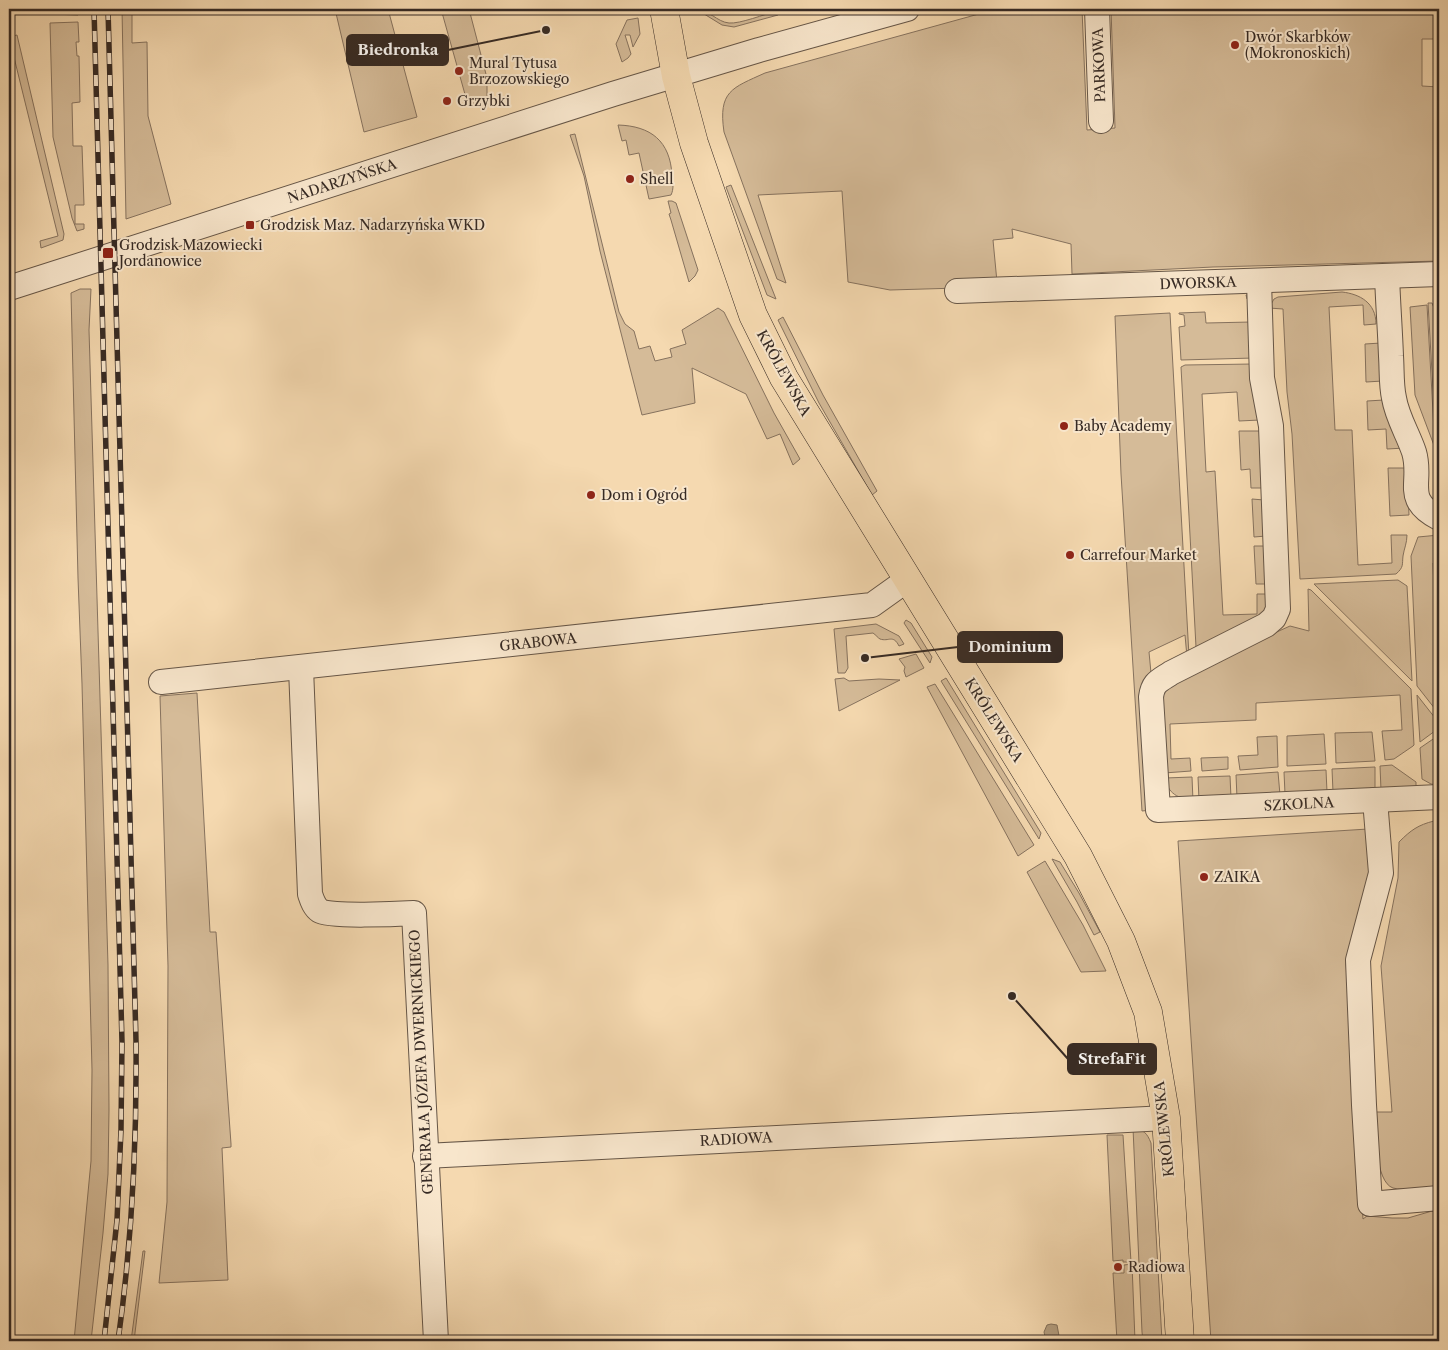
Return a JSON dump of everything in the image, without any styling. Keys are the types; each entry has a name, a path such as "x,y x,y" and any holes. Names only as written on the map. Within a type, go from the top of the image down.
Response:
{"main road":[{"name":"KRÓLEWSKA","path":"664,9 676,76 694,143 753,315 784,378 1078,856 1121,941 1148,1012 1166,1118 1180,1341"}],"street":[{"name":"NADARZYŃSKA","path":"9,288 613,94 759,50 907,9"},
{"name":"PARKOWA","path":"1097,9 1101,121"},
{"name":"DWORSKA","path":"957,291 1439,274"},
{"path":"1387,276 1394,399 1414,452 1417,499 1425,509 1439,518"},
{"name":"SZKOLNA","path":"1258,281 1262,378 1271,426 1278,610 1274,618 1266,625 1171,673 1159,680 1152,688 1158,810 1439,797"},
{"name":"GRABOWA","path":"160,682 872,605 907,580"},
{"name":"GENERAŁA JÓZEFA DWERNICKIEGO","path":"301,668 310,894 312,902 320,912 334,914 414,913 436,1341"},
{"path":"1375,800 1380,874 1358,960 1363,1095 1370,1204 1439,1198"},
{"name":"RADIOWA","path":"426,1156 1166,1118"}],"shaded area":[{"path":"51,9 78,9 78,15 51,14"},
{"path":"122,9 132,9 132,43 147,42 148,116 171,204 126,219"},
{"path":"335,9 388,9 417,117 364,132"},
{"path":"441,9 469,9 487,78 487,98 468,105"},
{"path":"696,9 705,11 729,23 777,11 778,15 734,27 722,25"},
{"path":"1020,9 1082,9 1087,130 1115,128 1111,9 1439,9 1439,39 1422,39 1422,86 1439,87 1439,261 1213,267 1072,274 1071,244 1012,229 1013,238 993,240 997,282 993,287 890,290 848,282 842,191 758,195 786,283 777,279 724,132 723,108 730,93 736,87 765,73 986,12"},
{"path":"638,18 640,34 633,47 630,35 625,35 631,54 622,62 616,44 627,20"},
{"path":"78,22 79,42 76,42 77,56 79,56 80,102 72,103 73,146 82,146 84,205 75,205 75,224 84,224 84,229 77,231 72,218 53,137 50,23"},
{"path":"17,35 64,234 63,240 41,248 40,241 58,236 9,37"},
{"path":"618,125 640,128 649,132 663,145 670,163 673,185 671,195 649,199 639,153 629,155 626,140 622,141"},
{"path":"575,134 619,312 625,324 634,331 639,349 650,346 655,361 672,357 670,349 686,344 682,330 718,308 724,312 774,413 800,459 793,465 780,434 767,439 746,394 692,368 695,403 642,415 600,251 584,176 570,135"},
{"path":"731,185 776,299 767,295 726,187"},
{"path":"668,201 676,203 698,270 689,282 669,214 671,213"},
{"path":"80,289 91,289 89,330 108,965 108,1174 91,1341 74,1341 91,1161 92,1070 71,293"},
{"path":"1342,292 1361,297 1366,301 1373,310 1376,324 1364,325 1363,305 1329,307 1335,430 1352,430 1358,565 1392,563 1391,535 1407,535 1407,541 1402,566 1396,574 1300,579 1283,309 1269,308 1274,299 1278,297"},
{"path":"1246,295 1251,295 1254,358 1181,360 1179,327 1185,326 1184,315 1179,313 1205,312 1206,323 1251,322 1249,300"},
{"path":"1428,303 1432,303 1439,320 1439,487 1436,484 1438,477"},
{"path":"1427,305 1435,448 1415,395 1410,307"},
{"path":"1170,313 1189,656 1187,657 1185,635 1149,652 1151,673 1145,680 1151,810 1142,811 1121,474 1115,316"},
{"path":"783,317 823,395 877,491 872,495 819,403 778,320"},
{"path":"1381,343 1383,381 1366,382 1365,344"},
{"path":"1253,364 1260,420 1239,421 1237,392 1202,394 1206,472 1215,471 1223,615 1257,614 1257,594 1270,594 1269,610 1201,648 1196,647 1181,367 1185,365"},
{"path":"1384,400 1405,448 1387,449 1386,429 1368,430 1367,401"},
{"path":"1239,431 1261,431 1264,488 1251,488 1250,469 1241,470"},
{"path":"1388,468 1407,468 1409,515 1390,516"},
{"path":"1252,499 1264,500 1266,536 1254,537"},
{"path":"1439,535 1439,562 1433,563 1439,714 1417,686 1411,556 1418,537"},
{"path":"1254,546 1267,546 1268,584 1256,584"},
{"path":"1398,580 1407,586 1412,681 1314,584"},
{"path":"1308,589 1411,689 1414,745 1394,759 1385,760 1382,731 1402,730 1400,695 1256,703 1256,720 1170,724 1171,759 1190,758 1191,771 1164,773 1161,702 1165,690 1188,672 1290,626 1309,631"},
{"path":"906,620 911,623 932,657 930,663 904,623"},
{"path":"876,624 899,636 904,644 899,646 893,639 883,640 873,633 846,636 848,668 845,673 838,673 834,629"},
{"path":"916,654 924,668 906,677 905,667 899,659"},
{"path":"844,678 849,681 900,680 839,711 835,679"},
{"path":"946,678 1041,833 1039,839 941,681"},
{"path":"935,684 1034,845 1018,856 927,687"},
{"path":"197,693 210,932 216,932 231,1144 231,1147 222,1148 228,1280 159,1283 167,1202 168,966 160,696"},
{"path":"1417,695 1439,723 1439,728 1420,742"},
{"path":"1372,732 1375,761 1336,763 1335,733"},
{"path":"1324,734 1326,764 1287,766 1287,736"},
{"path":"1439,735 1439,785 1431,784 1422,779 1420,748"},
{"path":"1277,736 1278,767 1240,770 1238,756 1258,755 1257,737"},
{"path":"1228,757 1228,769 1202,771 1201,758"},
{"path":"1392,765 1416,782 1416,789 1381,790 1380,766"},
{"path":"1375,767 1375,789 1333,792 1332,769"},
{"path":"1326,770 1327,792 1285,794 1284,772"},
{"path":"1278,772 1280,795 1237,798 1236,775"},
{"path":"1230,776 1231,798 1199,800 1198,777"},
{"path":"1192,777 1193,801 1171,792 1165,778"},
{"path":"1439,821 1439,1187 1397,1189 1387,1184 1383,1176 1379,1166 1376,1142 1374,1112 1392,1112 1381,966 1398,878 1399,842 1407,834 1423,824"},
{"path":"1368,829 1371,874 1346,963 1363,1219 1367,1216 1408,1218 1439,1209 1439,1341 1211,1341 1178,841"},
{"path":"1052,859 1060,862 1100,932 1094,935"},
{"path":"1045,861 1083,925 1106,971 1081,972 1027,872"},
{"path":"1133,1128 1145,1132 1151,1143 1162,1341 1143,1341"},
{"path":"1107,1135 1123,1135 1131,1262 1123,1262 1123,1260 1113,1261"},
{"path":"143,1251 145,1251 134,1341 131,1341"},
{"path":"1132,1264 1135,1341 1117,1341 1113,1273 1124,1273 1124,1265"},
{"path":"1047,1325 1057,1325 1060,1341 1046,1341 1044,1332"}],"railway":[{"path":"94,9 122,1042 117,1220 104,1341"},
{"path":"108,9 136,1041 136,1117 133,1192 127,1267 118,1341"}],"place":[{"name":"Biedronka","path":"546,30"},
{"name":"Dwór Skarbków (Mokronoskich)","path":"1235,45"},
{"name":"Mural Tytusa Brzozowskiego","path":"459,71"},
{"name":"Grzybki","path":"447,101"},
{"name":"Shell","path":"630,179"},
{"name":"Grodzisk Maz. Nadarzyńska WKD","path":"250,225"},
{"name":"Grodzisk Mazowiecki Jordanowice","path":"108,253"},
{"name":"Baby Academy","path":"1064,426"},
{"name":"Dom i Ogród","path":"591,495"},
{"name":"Carrefour Market","path":"1070,555"},
{"name":"Dominium","path":"865,658"},
{"name":"ZAIKA","path":"1204,877"},
{"name":"StrefaFit","path":"1012,996"},
{"name":"Radiowa","path":"1118,1267"}]}
